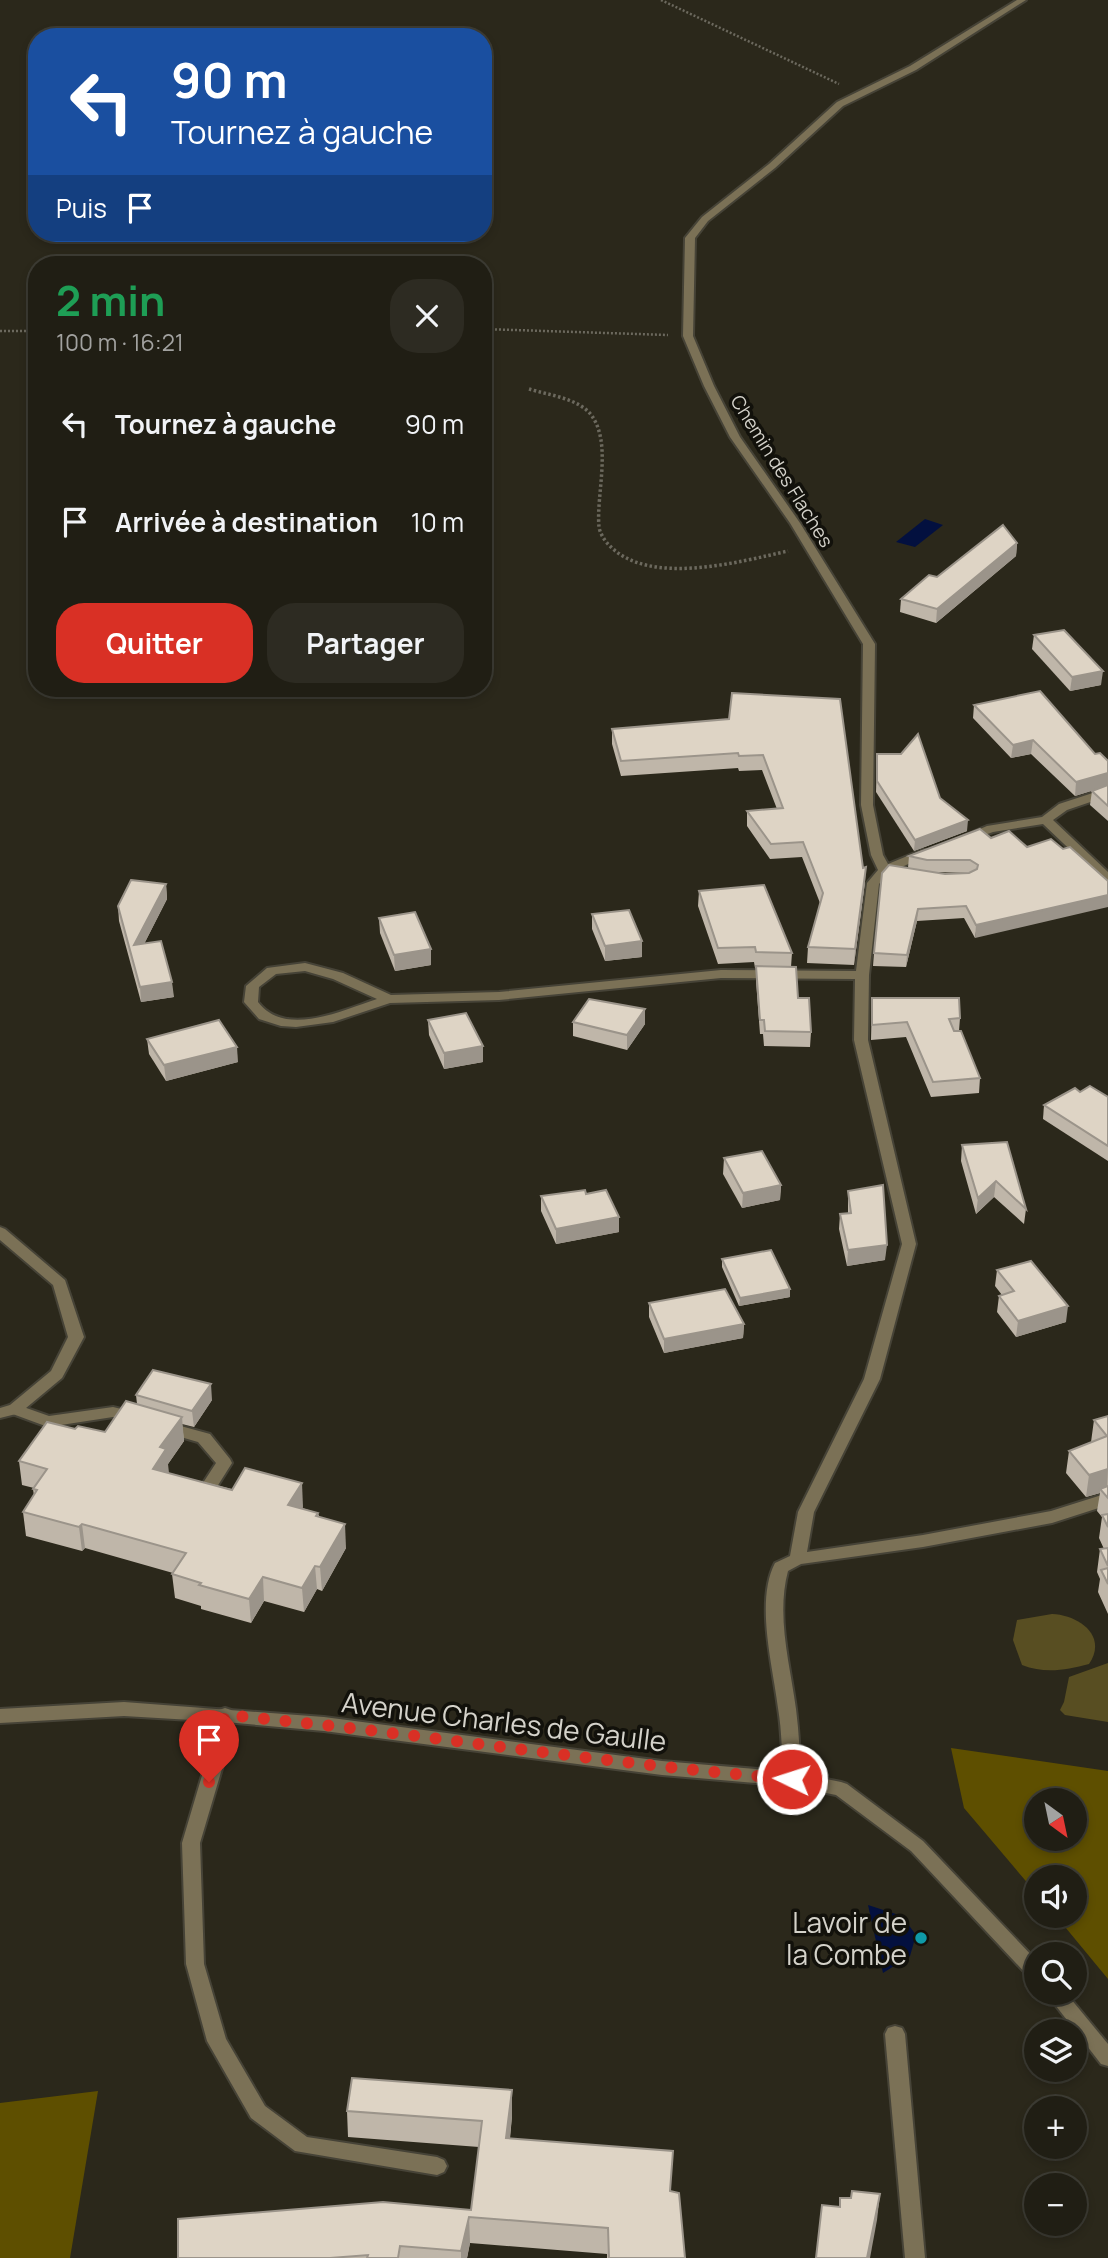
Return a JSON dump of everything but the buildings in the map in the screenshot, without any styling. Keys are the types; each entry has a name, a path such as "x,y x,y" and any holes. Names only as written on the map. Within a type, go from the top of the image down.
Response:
{"street":[{"name":"Chemin des Flaches","path":"885,870 877,855 867,805 869,644 810,548 735,436 709,386 688,336 691,238 705,219 772,166 840,104 913,68 1021,0"},
{"path":"797,1559 806,1513 872,1379 909,1244 862,1040 862,975 873,883 885,870 941,847 991,829 1046,820 1063,807 1108,792"},
{"path":"1046,820 1108,879"},
{"path":"885,870 912,876"},
{"path":"389,999 338,976 305,967 272,971 253,986 251,1002 265,1017 301,1024 389,999 499,996 722,974 862,975"},
{"path":"0,1232 60,1283 76,1337 57,1374 8,1411"},
{"path":"8,1411 48,1422 113,1412 204,1438 224,1463 209,1486"},
{"path":"792,1779 789,1725 777,1628 775,1581 781,1567 797,1559 923,1541 1052,1517 1108,1499"},
{"name":"Avenue Charles de Gaulle","path":"0,1716 124,1709 225,1715 324,1724 662,1768 792,1779 841,1789 917,1846 1024,1959"},
{"path":"225,1715 215,1762 191,1843 195,1964 217,2041 258,2112 302,2145 437,2166"},
{"path":"1065,2005 1108,2057"},
{"path":"895,2034 915,2258"}],"path":[{"path":"661,0 850,89 863,92"},
{"path":"492,330 674,335"},
{"path":"0,331 28,331"},
{"path":"529,389 578,404 591,415 599,432 602,478 599,529 605,541 618,555 640,564 671,568 724,565 810,548"}],"shaded area":[{"path":"925,519 943,525 915,547 896,542"},
{"path":"1052,1614 1072,1618 1088,1629 1095,1645 1089,1664 1056,1670 1022,1665 1013,1640 1017,1620"},
{"path":"1108,1663 1108,1722 1065,1715 1060,1710 1069,1677"},
{"path":"951,1748 1108,1771 1108,1979 1087,1954 1087,1942 1077,1942 1066,1928 1087,1928 1087,1865 1024,1865 1024,1879 964,1808"},
{"path":"868,1905 902,1916 916,1935 910,1956 883,1973"},
{"path":"98,2091 70,2258 0,2258 0,2103"}],"place":[{"name":"Lavoir de la Combe","path":"921,1938"}],"route":[{"path":"209,1782 225,1715 324,1724 662,1768 792,1779"}]}
